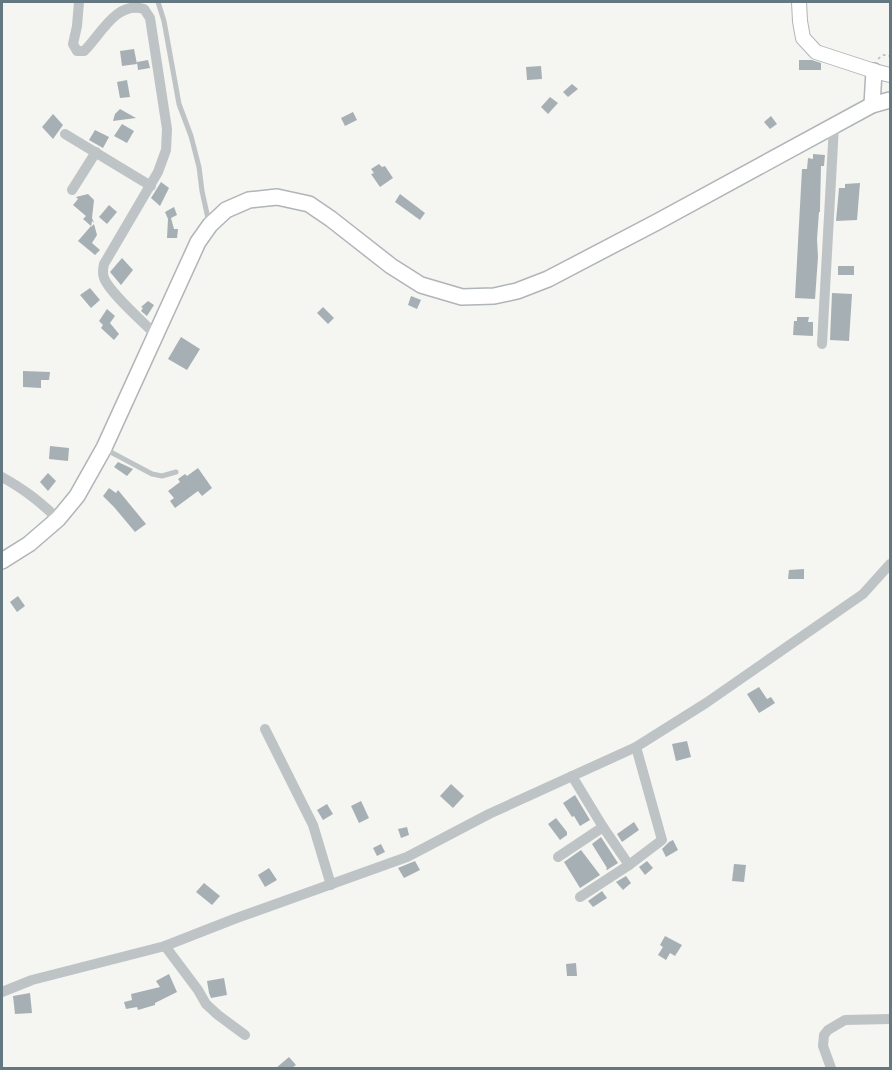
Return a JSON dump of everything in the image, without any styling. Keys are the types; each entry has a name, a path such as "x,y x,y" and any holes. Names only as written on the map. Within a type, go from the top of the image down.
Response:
{"main road":[{"path":"798,2 803,38 816,52 891,75"},
{"path":"872,105 874,71"},
{"path":"2,561 29,544 58,519 77,496 104,448 198,242 210,225 226,210 249,200 278,197 309,204 392,266 422,285 462,297 494,296 517,291 548,279 872,105 891,100"}],"street":[{"path":"79,2 73,44 77,51 84,51 90,46 104,27 120,12 128,8 140,7 149,15 167,139 166,150 151,186 102,270 104,279 113,291 155,334"},
{"path":"822,344 834,125"},
{"path":"65,134 151,186"},
{"path":"72,190 96,152"},
{"path":"2,477 27,492 58,519"},
{"path":"2,992 32,980 165,946 408,857 489,814 636,747 706,703 863,594 891,564"},
{"path":"265,729 313,825 331,885"},
{"path":"580,897 662,840 636,747"},
{"path":"572,776 629,865"},
{"path":"558,857 603,827"},
{"path":"165,946 206,1004 245,1035"},
{"path":"831,1068 823,1046 824,1035 828,1030 845,1020 891,1019"}],"lane":[{"path":"159,2 179,104 199,167 210,225"},
{"path":"104,448 152,474 162,476 176,472"}],"building":[{"path":"134,49 137,64 122,66 120,51"},
{"path":"148,60 150,68 138,70 137,62"},
{"path":"799,60 821,63 821,70 799,70"},
{"path":"541,66 542,79 527,80 526,67"},
{"path":"127,80 130,97 120,98 117,82"},
{"path":"572,84 578,89 568,97 563,92"},
{"path":"550,97 558,103 548,114 541,107"},
{"path":"120,109 136,118 113,121"},
{"path":"353,112 357,120 345,126 341,118"},
{"path":"53,114 63,125 53,139 42,127"},
{"path":"771,116 777,124 770,129 764,122"},
{"path":"122,124 134,131 127,143 114,136"},
{"path":"95,130 109,137 103,148 89,140"},
{"path":"813,154 825,155 824,166 821,166 815,299 795,298 802,169 807,169 808,158 813,159"},
{"path":"379,164 382,167 385,166 393,178 380,187 371,174 374,173 371,169"},
{"path":"161,182 169,188 160,206 151,198"},
{"path":"860,183 857,220 836,221 839,188 845,188 845,184"},
{"path":"88,194 94,200 92,218 94,223 92,221 91,227 94,224 97,235 92,243 100,250 95,255 78,241 91,226 83,219 86,216 73,205 78,199 76,197"},
{"path":"400,194 425,213 420,220 395,202"},
{"path":"109,205 117,212 107,224 99,217"},
{"path":"174,207 177,215 171,218 174,229 178,229 177,238 167,238 168,219 165,212"},
{"path":"122,258 133,270 121,285 110,272"},
{"path":"838,266 854,266 854,275 838,275"},
{"path":"90,288 100,300 91,308 80,295"},
{"path":"832,293 852,294 849,341 830,340"},
{"path":"411,296 421,300 417,309 408,305"},
{"path":"148,301 154,305 147,316 141,311 143,308 141,307"},
{"path":"323,307 334,318 328,324 317,313"},
{"path":"107,309 115,316 110,323 119,334 114,340 101,328 103,325 99,321"},
{"path":"797,317 809,317 808,322 813,322 813,336 793,335 794,321 797,321"},
{"path":"181,337 200,349 187,370 168,359"},
{"path":"23,371 50,372 49,380 41,380 41,388 23,387"},
{"path":"50,446 69,448 68,461 49,459"},
{"path":"118,462 133,469 127,476 114,467"},
{"path":"198,468 212,488 202,496 198,491 175,508 170,501 174,498 168,491 180,482 178,479"},
{"path":"48,473 56,481 48,491 40,482"},
{"path":"109,488 116,493 118,490 146,524 135,532 103,496"},
{"path":"804,569 804,579 788,579 789,570"},
{"path":"18,596 25,606 17,612 10,602"},
{"path":"759,687 767,699 771,697 775,703 759,713 747,694"},
{"path":"687,741 691,757 676,761 672,744"},
{"path":"451,784 464,796 453,808 440,796"},
{"path":"575,795 590,820 580,826 563,803"},
{"path":"361,801 369,818 359,823 351,806"},
{"path":"327,804 333,814 323,820 317,810"},
{"path":"556,818 567,832 567,835 560,840 548,824"},
{"path":"634,822 639,830 622,842 617,834"},
{"path":"407,827 409,835 401,838 398,829"},
{"path":"601,837 618,863 607,870 592,844"},
{"path":"673,840 678,850 666,857 662,849"},
{"path":"381,844 385,852 377,856 373,848"},
{"path":"581,850 600,875 580,888 564,862"},
{"path":"415,861 420,870 404,878 398,868"},
{"path":"647,861 653,868 645,875 639,867"},
{"path":"734,864 746,865 744,882 732,881"},
{"path":"269,868 277,880 265,887 258,875"},
{"path":"626,876 631,883 623,890 616,882"},
{"path":"204,883 220,896 212,905 196,892"},
{"path":"602,891 607,898 593,907 588,901"},
{"path":"665,936 682,945 675,956 670,953 666,960 658,955 663,947 660,945"},
{"path":"576,963 577,976 567,976 566,964"},
{"path":"169,974 177,992 155,1005 138,1010 137,1007 126,1009 124,1002 132,1000 131,994 160,987 156,981"},
{"path":"224,978 227,995 211,998 207,981"},
{"path":"30,993 32,1013 15,1014 13,996"},
{"path":"289,1057 296,1065 292,1068 276,1068"}]}
